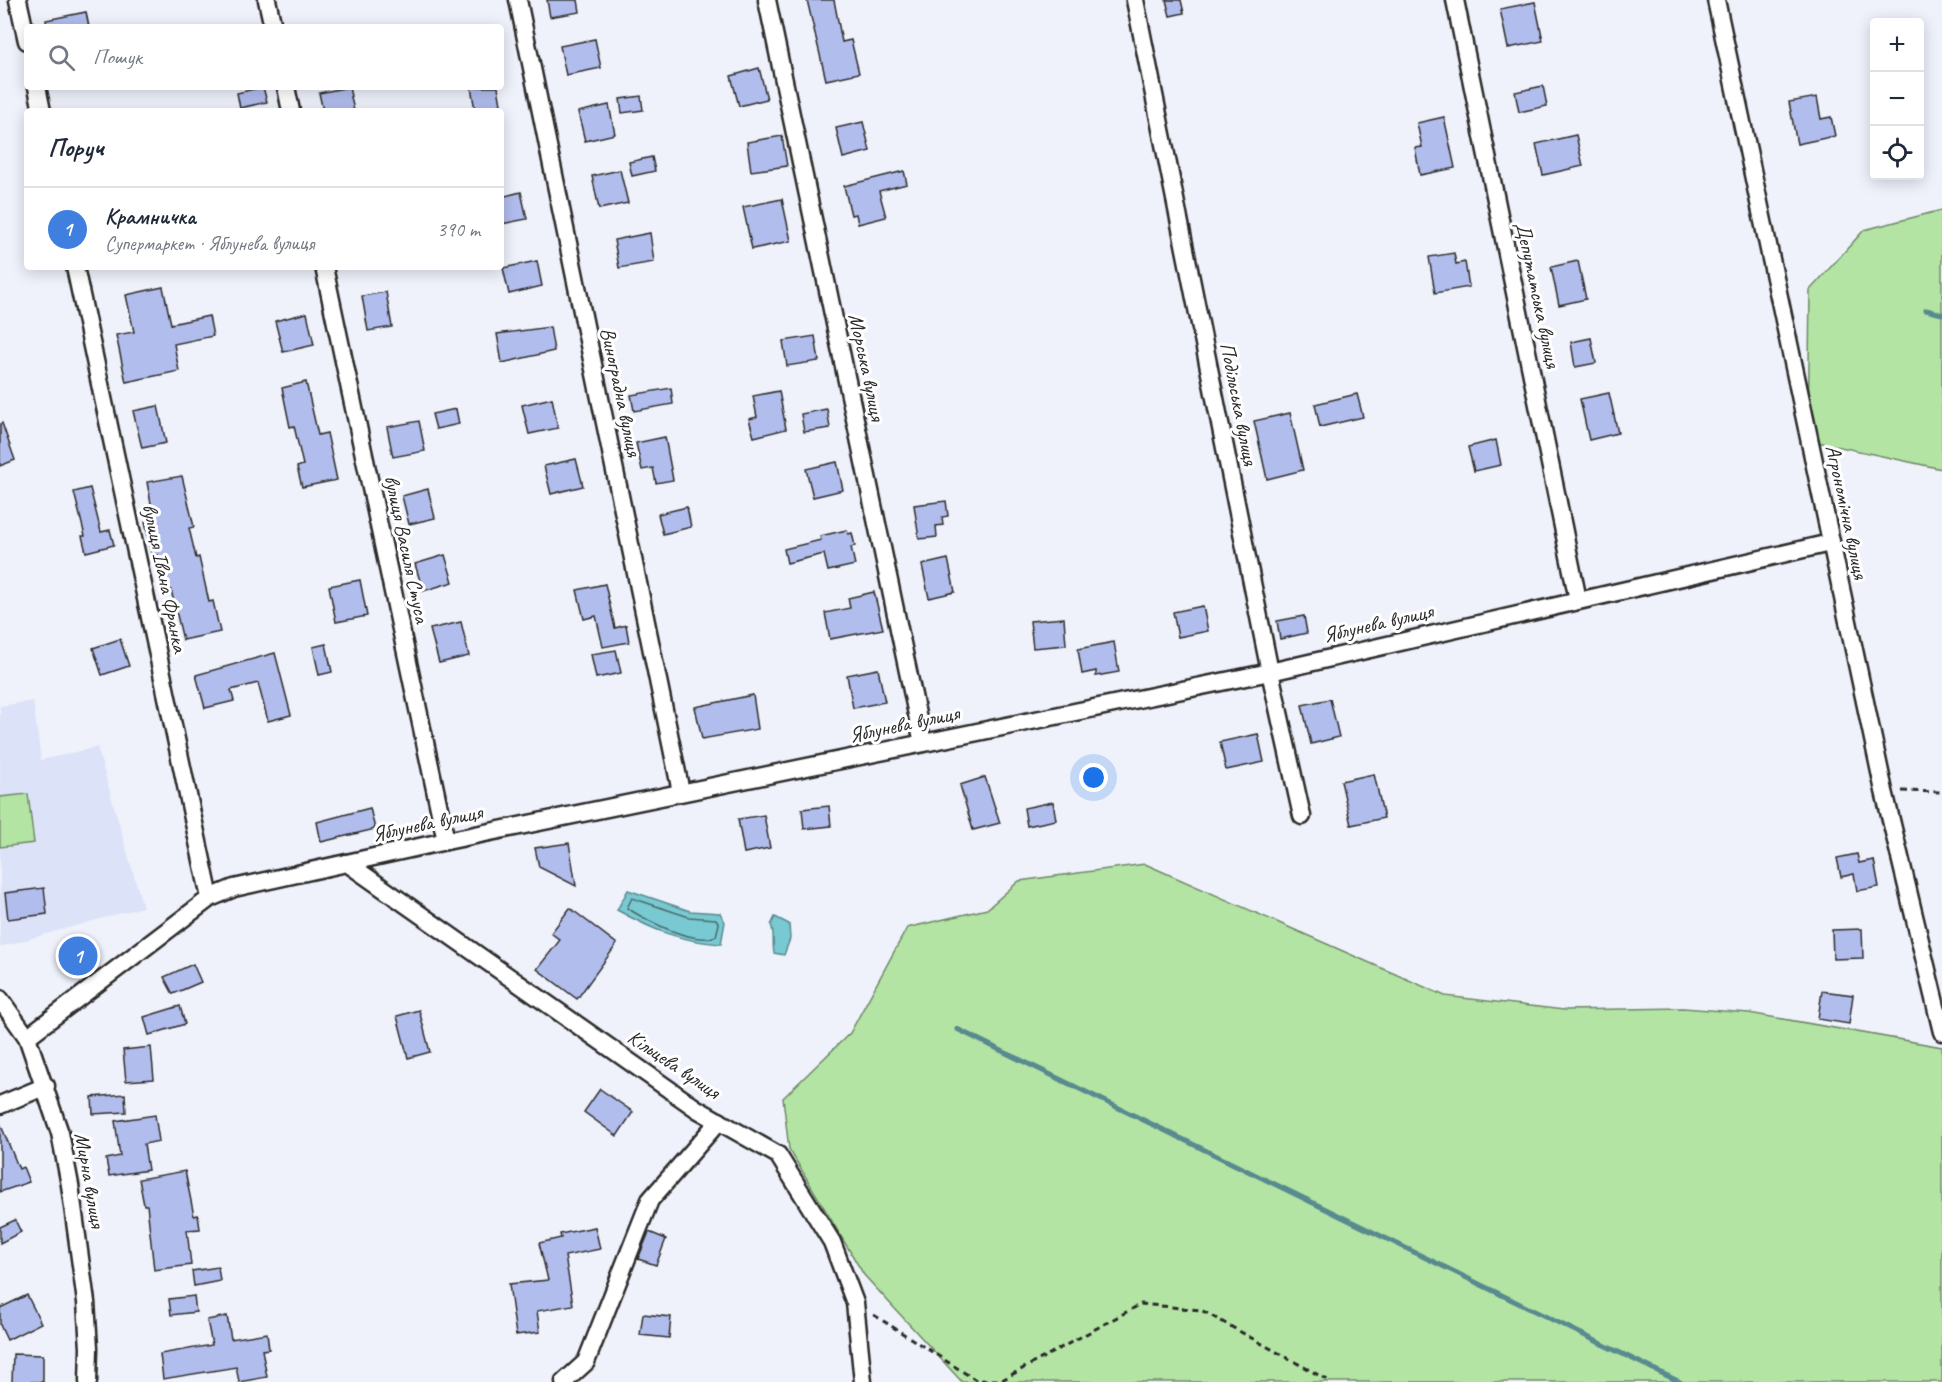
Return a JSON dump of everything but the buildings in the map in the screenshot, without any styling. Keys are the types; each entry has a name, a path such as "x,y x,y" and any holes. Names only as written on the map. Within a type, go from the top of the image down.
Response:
{"street":[{"path":"18,0 24,27"},
{"path":"267,0 272,24"},
{"name":"Виноградна вулиця","path":"518,0 681,792"},
{"name":"Морська вулиця","path":"767,0 923,743"},
{"name":"Подільська вулиця","path":"1135,0 1270,672 1302,816"},
{"name":"Депутатська вулиця","path":"1455,0 1578,600"},
{"name":"Агрономічна вулиця","path":"1716,0 1884,791 1942,1032"},
{"path":"38,90 41,108"},
{"path":"287,90 290,108"},
{"name":"вулиця Івана Франка","path":"76,270 210,898"},
{"name":"вулиця Василя Стуса","path":"325,270 446,841"},
{"name":"Яблунева вулиця","path":"27,1037 210,898 234,888 681,792 1270,672 1830,543"},
{"name":"Кільцева вулиця","path":"347,863 697,1109 778,1155 832,1242 855,1303 863,1382"},
{"name":"Мирна вулиця","path":"0,999 27,1037 46,1086 60,1133 70,1185 87,1314 88,1382"},
{"path":"0,1105 46,1086"},
{"path":"564,1382 586,1362 650,1200 719,1121"}],"path":[{"path":"1884,791 1942,792"},
{"path":"855,1303 976,1380 1002,1380 1141,1304 1201,1310 1331,1382"}],"shaded area":[{"path":"33,701 41,760 97,747 143,907 0,947 0,706"}],"green space":[{"path":"1942,210 1942,469 1808,440 1810,290 1864,230"},
{"path":"28,794 34,843 0,847 0,797"},
{"path":"1145,864 1445,996 1564,1010 1683,1008 1749,1013 1942,1047 1942,1382 962,1382 864,1275 789,1149 783,1098 850,1033 907,928 987,909 1019,881"}],"water":[{"path":"628,890 690,911 720,913 725,922 721,944 679,937 617,910"},
{"path":"775,917 789,924 790,939 784,955 774,953 771,925"}],"waterway":[{"path":"1926,310 1942,314"},
{"path":"957,1029 1680,1382"}],"place":[{"name":"Крамничка","path":"78,956"}]}
